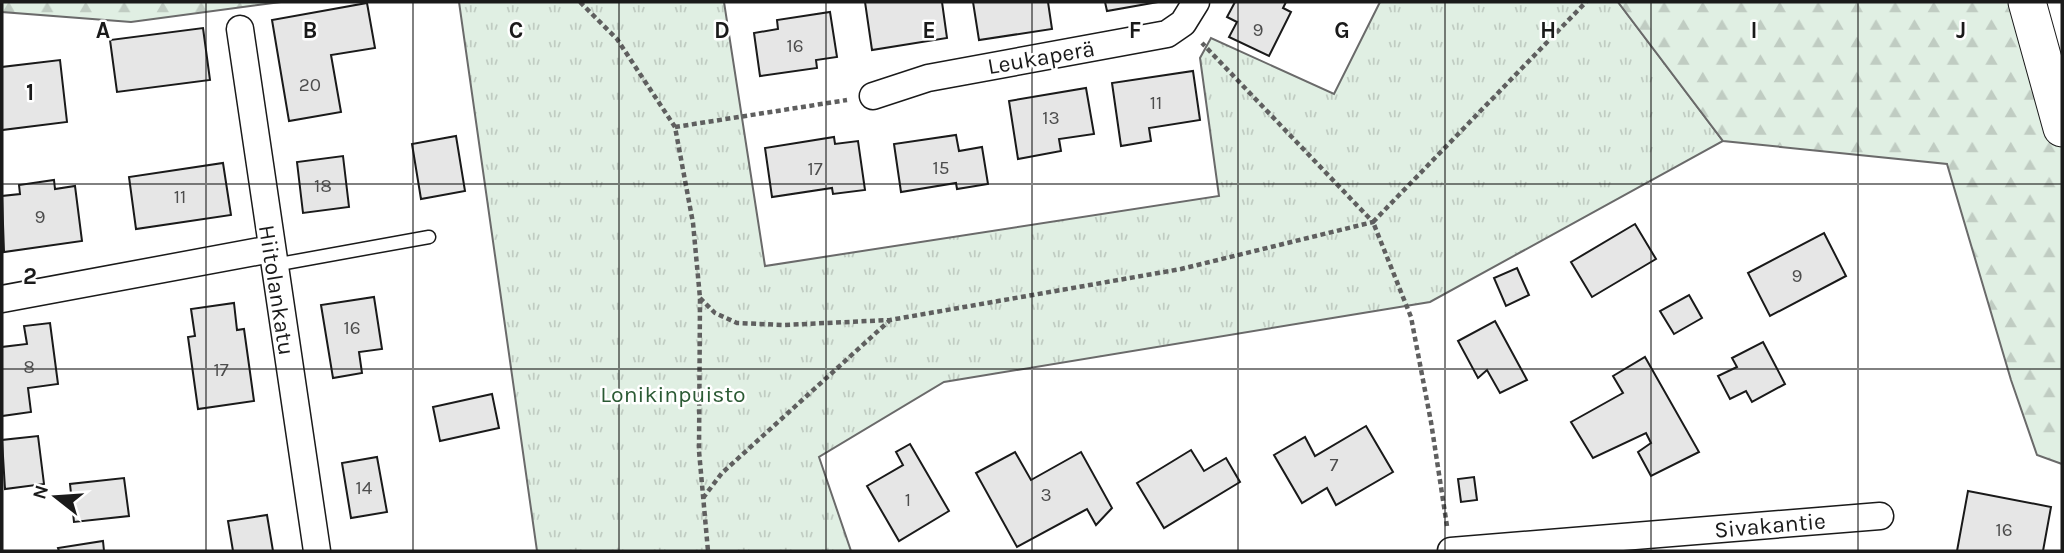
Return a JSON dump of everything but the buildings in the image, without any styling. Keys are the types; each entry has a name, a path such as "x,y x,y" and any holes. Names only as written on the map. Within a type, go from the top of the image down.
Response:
{"main road":[{"path":"2027,2 2062,128"}],"street":[{"name":"Leukaperä","path":"873,96 928,78 1167,34 1189,13"},
{"name":"Hiitolankatu","path":"240,29 317,551"},
{"path":"2,299 272,257"},
{"name":"Sivakantie","path":"1450,545 1880,516"}],"lane":[{"path":"272,257 429,237"}],"path":[{"path":"580,2 617,39 675,127 693,223 700,298 699,452 708,551"},
{"path":"700,298 715,313 737,323 784,325 890,320 1181,269 1374,222 1586,2"},
{"path":"1189,13 1374,222 1411,317 1432,422 1450,545"},
{"path":"675,127 873,96"},
{"path":"703,498 722,473 890,320"}],"green space":[{"path":"2,2 281,2 131,22 2,12"},
{"name":"Lonikinpuisto","path":"459,2 724,2 765,266 1219,196 1200,58 1211,38 1334,94 1380,2 1618,2 1723,141 1430,302 944,382 819,457 851,551 537,551"},
{"path":"1618,2 2033,2 2062,107 2062,464 2037,455 2011,380 1947,164 1723,141"}]}
